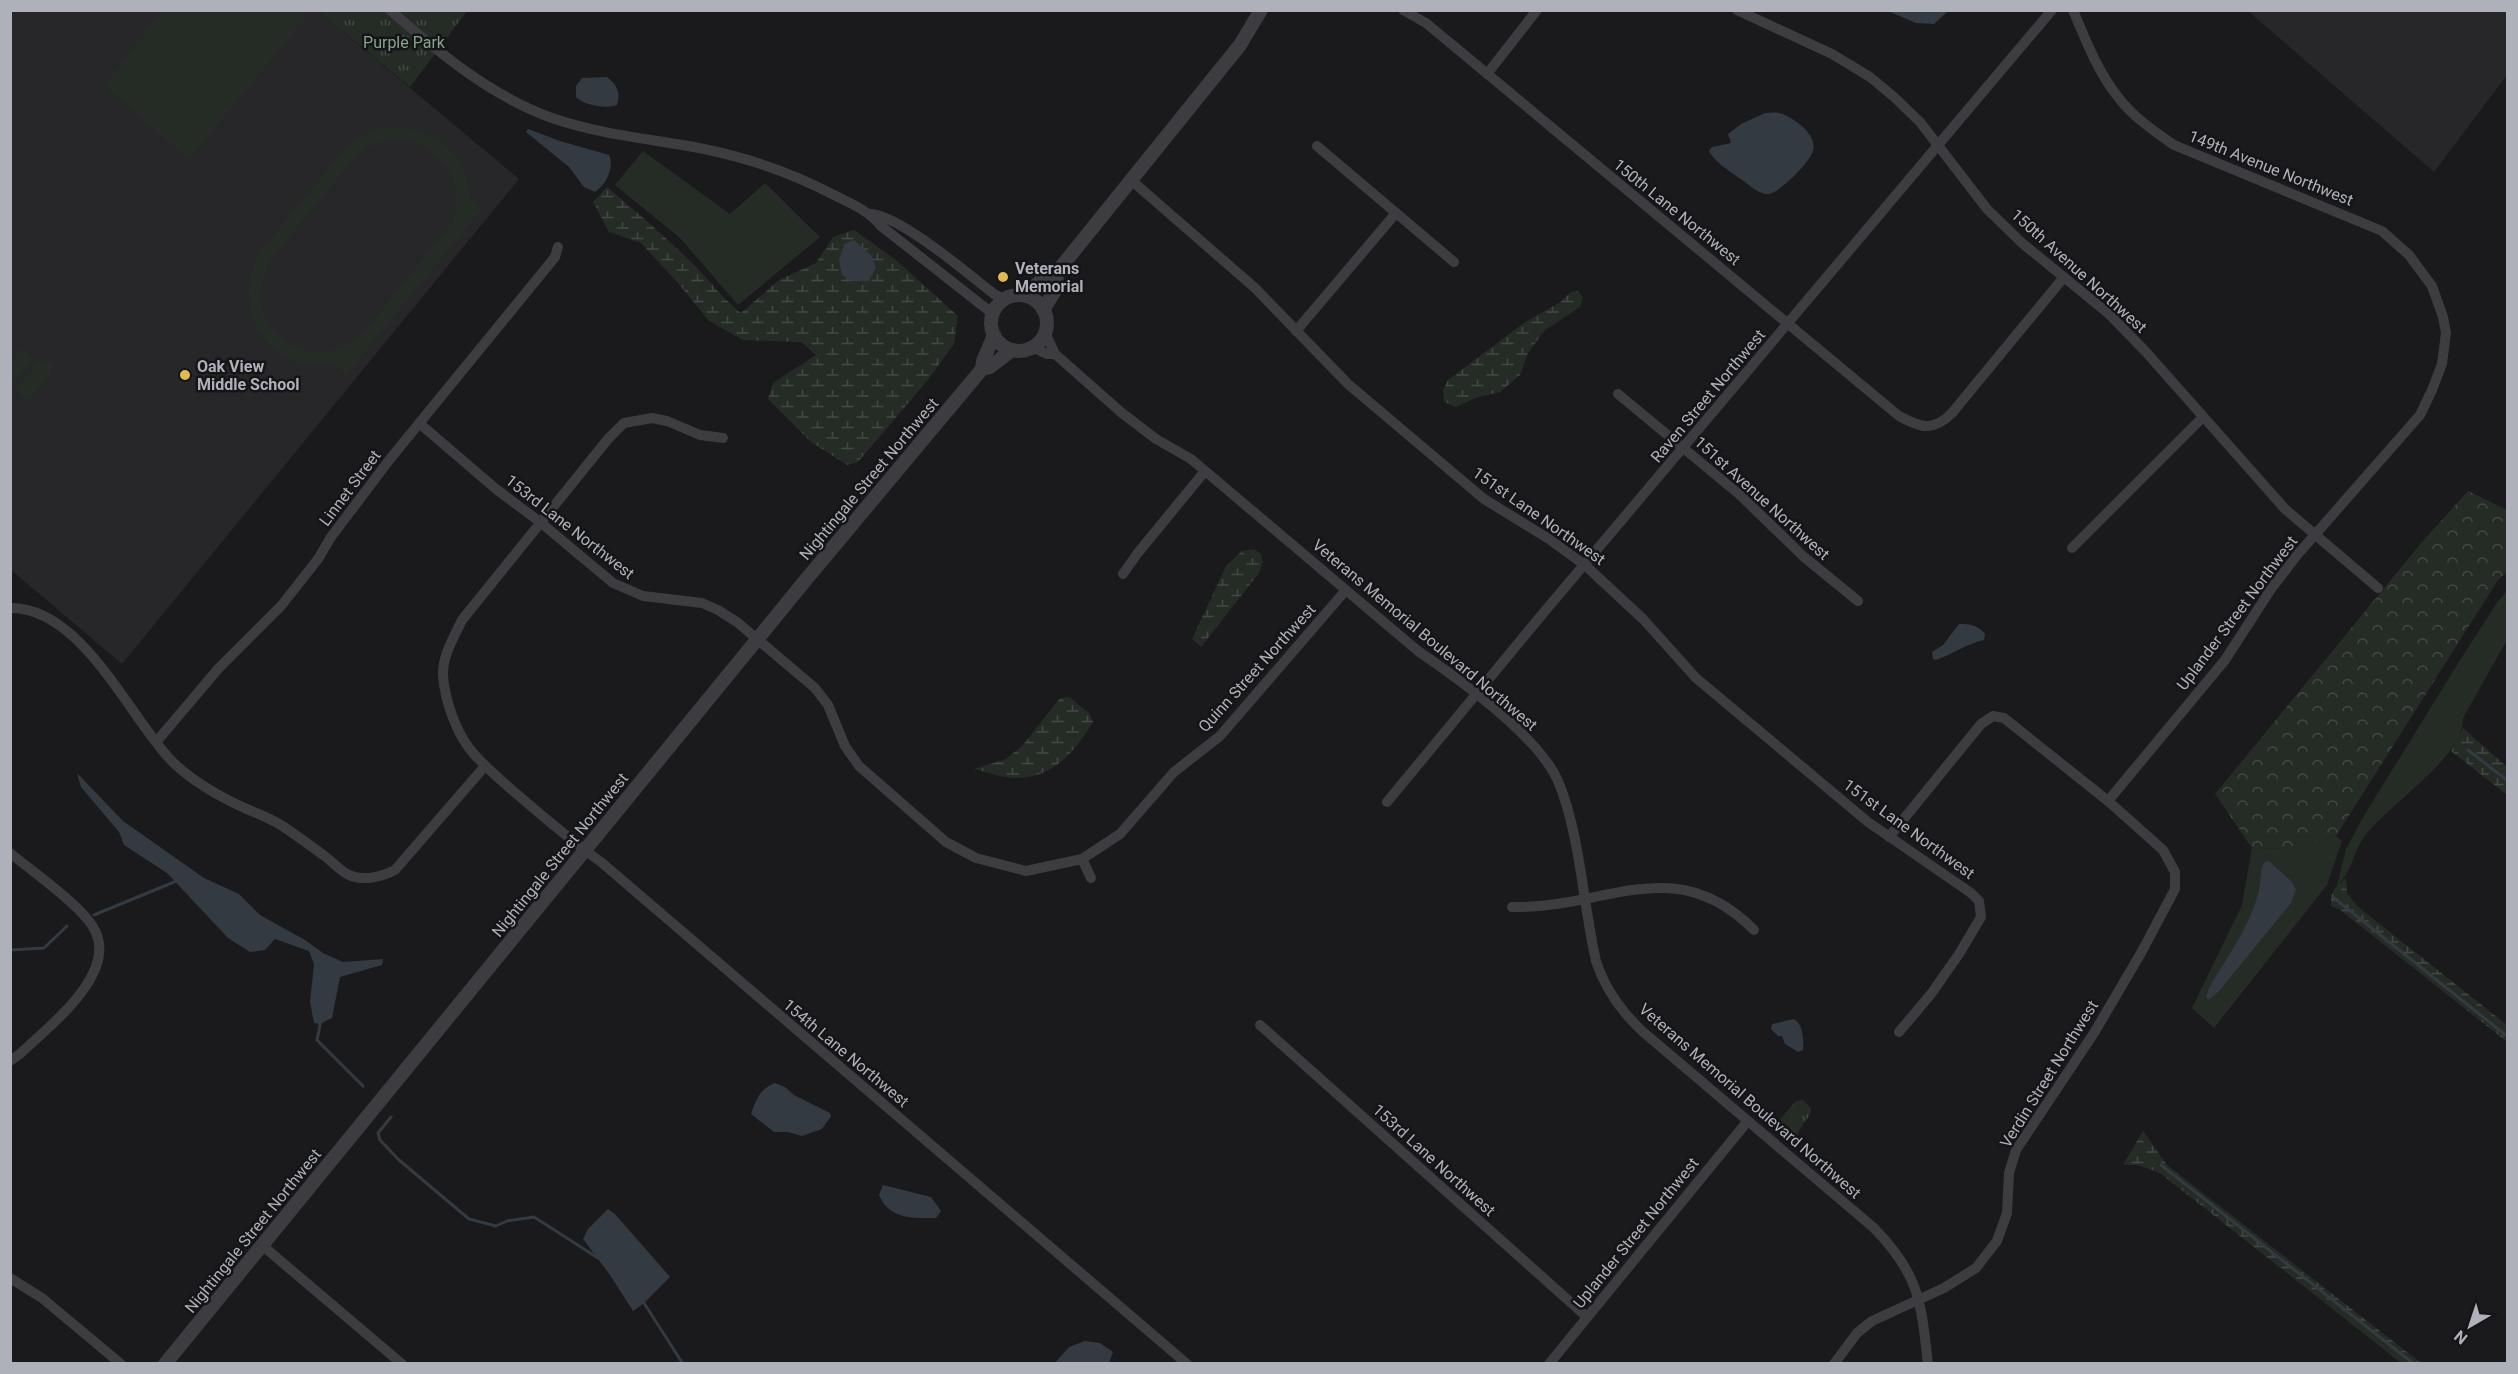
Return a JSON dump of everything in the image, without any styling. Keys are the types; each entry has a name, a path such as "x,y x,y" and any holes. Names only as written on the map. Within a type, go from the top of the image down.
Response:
{"street":[{"path":"390,10 476,79 520,105 594,130 734,156 802,179 871,214 880,215 914,234 994,294 1004,299"},
{"path":"992,317 997,305 1004,299 1023,295 1034,288 1043,276 1057,272 1240,45 1261,10"},
{"name":"150th Lane Northwest","path":"1403,10 1426,23 1899,416 1918,426 1935,425 1952,413 2064,277"},
{"path":"1487,74 1537,10"},
{"name":"150th Avenue Northwest","path":"1737,10 1832,54 1870,77 1894,97 1938,145 1987,209 2022,243 2109,314 2146,352 2202,418 2285,509 2378,588"},
{"name":"Raven Street Northwest","path":"1387,802 2052,10"},
{"name":"149th Avenue Northwest","path":"2073,10 2088,46 2117,96 2144,123 2184,150 2382,231 2409,255 2432,286 2443,317"},
{"path":"1317,146 1454,262"},
{"name":"151st Lane Northwest","path":"1131,180 1256,288 1348,384 1484,499 1549,539 1586,566 1643,619 1696,678 1868,822 1971,893 1979,901 1981,917 1959,954 1931,994 1899,1032"},
{"path":"1296,331 1396,213"},
{"path":"871,214 881,226 988,310 992,317"},
{"name":"Linnet Street","path":"157,741 218,669 281,606 419,423 555,257 558,247"},
{"path":"1043,310 1056,289 1057,272"},
{"path":"1023,295 1038,303 1046,318 1045,332 1039,342 1032,347 1047,354 1056,354"},
{"name":"Nightingale Street Northwest","path":"165,1364 982,369 994,335 992,317"},
{"name":"Uplander Street Northwest","path":"2108,801 2225,660 2271,590 2315,535 2420,415 2442,364 2446,333 2443,317"},
{"name":"Veterans Memorial Boulevard Northwest","path":"1045,332 1056,354 1136,424 1191,459 1418,651 1524,735 1541,753 1557,779 1569,816 1596,961 1602,980 1614,999 1627,1017 1642,1031 1874,1228 1892,1246 1904,1263 1919,1300 1928,1364"},
{"path":"994,335 1005,347 1012,350"},
{"name":"Nightingale Street Northwest","path":"982,369 990,367 1012,350 1032,347"},
{"name":"151st Avenue Northwest","path":"1618,394 1740,495 1804,557 1858,601"},
{"name":"154th Lane Northwest","path":"723,438 700,435 667,421 652,418 624,423 540,522 462,620 447,650 443,674 449,706 469,748 485,766 1187,1364"},
{"path":"2072,548 2202,418"},
{"name":"153rd Lane Northwest","path":"419,423 613,584 643,596 702,603 729,616 815,688 828,705 845,746 859,766 946,842 976,858 999,866 1026,871 1082,859"},
{"path":"1123,574 1205,471"},
{"name":"Quinn Street Northwest","path":"1082,859 1120,834 1174,772 1220,736 1346,590"},
{"path":"10,608 24,608 47,617 85,646 115,683 145,730 175,763 238,805 278,823 347,874 363,878 395,870 485,766"},
{"path":"1889,837 1980,723 1993,716 2004,718 2108,801"},
{"name":"Verdin Street Northwest","path":"1834,1364 1857,1333 1872,1321 1944,1288 1976,1268 1997,1241 2007,1214 2009,1173 2016,1150 2094,1033 2175,889 2175,872 2163,850 2108,801"},
{"path":"10,854 80,911 94,928 98,958 87,987 10,1061"},
{"path":"1082,859 1091,878"},
{"path":"1512,907 1550,907 1643,888 1664,886 1683,889 1720,902 1737,912 1754,930"},
{"name":"153rd Lane Northwest","path":"1260,1025 1587,1317"},
{"name":"Uplander Street Northwest","path":"1549,1364 1747,1122"},
{"path":"262,1246 402,1364"},
{"path":"10,1278 42,1298 121,1364"}],"shaded area":[{"name":"Oak View Middle School","path":"10,11 318,11 519,179 122,664 11,570"},
{"path":"1888,11 1948,11 1934,24 1916,23"},
{"path":"2248,11 2507,11 2507,75 2434,172"},
{"path":"607,77 617,89 619,96 617,105 596,106 576,97 576,86 582,78"},
{"path":"1765,113 1779,113 1791,118 1803,127 1812,138 1814,145 1811,156 1800,170 1786,184 1767,194 1756,190 1726,169 1709,151 1712,147 1731,143 1728,134 1741,124"},
{"path":"528,129 609,155 610,170 603,185 595,192 584,187 569,167 526,132"},
{"path":"854,240 872,256 876,267 869,281 851,281 842,275 839,260 844,244"},
{"path":"1959,624 1977,627 1985,634 1984,640 1936,660 1933,659 1932,652 1943,645"},
{"path":"77,773 123,821 204,878 239,894 260,915 305,940 323,953 343,962 383,959 382,965 340,977 332,1018 320,1024 314,1023 310,1002 314,964 309,951 275,939 265,950 250,952 228,938 167,873 124,845 119,832 81,787"},
{"path":"2269,861 2291,881 2296,889 2291,903 2219,991 2209,1000 2206,997 2209,988 2250,916 2259,890 2264,862"},
{"path":"1794,1019 1801,1028 1803,1037 1803,1050 1798,1052 1785,1044 1782,1036 1778,1036 1771,1029 1772,1024"},
{"path":"775,1083 830,1113 831,1116 822,1129 802,1136 788,1132 774,1132 751,1114 759,1095"},
{"path":"883,1185 931,1197 941,1211 936,1218 903,1216 896,1213 889,1209 879,1195"},
{"path":"608,1209 615,1214 670,1277 633,1311 583,1239 588,1229"},
{"path":"1085,1341 1100,1343 1113,1352 1109,1363 1055,1363 1069,1347"}],"green space":[{"path":"300,10 307,16 189,160 104,85 162,11"},
{"name":"Purple Park","path":"318,11 467,11 410,87"},
{"path":"385,127 401,127 417,130 444,144 463,167 470,199 483,208 346,375 334,364 310,365 289,359 272,347 259,332 251,313 248,292 252,270 262,249 344,150 367,133","holes":["387,140 404,140 433,152 444,163 456,190 456,206 452,223 361,335 339,348 317,352 297,348 280,337 268,322 261,302 263,280 273,257 354,159 366,148"]},
{"path":"643,151 730,214 765,183 820,237 738,305 680,238 615,185"},
{"path":"607,187 675,246 741,313 779,280 816,263 833,237 854,230 896,260 958,316 954,344 927,381 858,462 847,465 811,442 768,399 773,383 816,355 801,342 743,340 709,321 641,243 609,232 593,202"},
{"path":"1578,291 1583,297 1580,307 1545,330 1528,353 1520,375 1500,392 1478,397 1456,407 1444,402 1443,390 1448,380 1525,322 1559,303 1571,292"},
{"path":"21,348 34,358 11,387 11,360"},
{"path":"46,360 53,366 49,370 52,373 28,401 15,390 39,362 42,364"},
{"path":"2468,491 2507,510 2507,572 2498,580 2336,836 2288,849 2252,848 2215,794 2422,542"},
{"path":"1254,549 1261,554 1263,562 1259,573 1201,647 1192,639 1226,566 1242,551"},
{"path":"2507,591 2507,640 2463,718 2460,733 2451,749 2438,765 2364,837 2346,875 2337,885 2346,849 2365,814 2457,665 2498,601"},
{"path":"1069,697 1089,713 1093,722 1079,743 1062,761 1042,773 1029,777 1006,777 974,769 1006,759 1023,745 1060,698"},
{"path":"2463,728 2507,767 2507,795 2451,751"},
{"path":"2336,836 2342,841 2327,885 2214,1028 2192,1008 2242,905 2252,848 2288,849"},
{"path":"2346,878 2347,893 2357,906 2507,1025 2507,1042 2339,909 2331,906 2334,890"},
{"path":"1803,1100 1811,1108 1796,1139 1794,1132 1778,1122 1796,1101"},
{"path":"2143,1131 2167,1165 2421,1363 2401,1363 2160,1173 2138,1165 2123,1165"}],"waterway":[{"path":"2468,750 2508,781"},
{"path":"94,915 179,880"},
{"path":"2334,898 2508,1037"},
{"path":"10,950 44,948 67,926"},
{"path":"321,1020 317,1040 363,1086"},
{"path":"391,1117 378,1133 380,1140 399,1160 469,1219 496,1226 507,1221 534,1217 598,1258"},
{"path":"2161,1165 2414,1364"},
{"path":"644,1303 683,1364"}],"place":[{"name":"Veterans Memorial","path":"1003,277"},
{"name":"Oak View Middle School","path":"185,375"}]}
